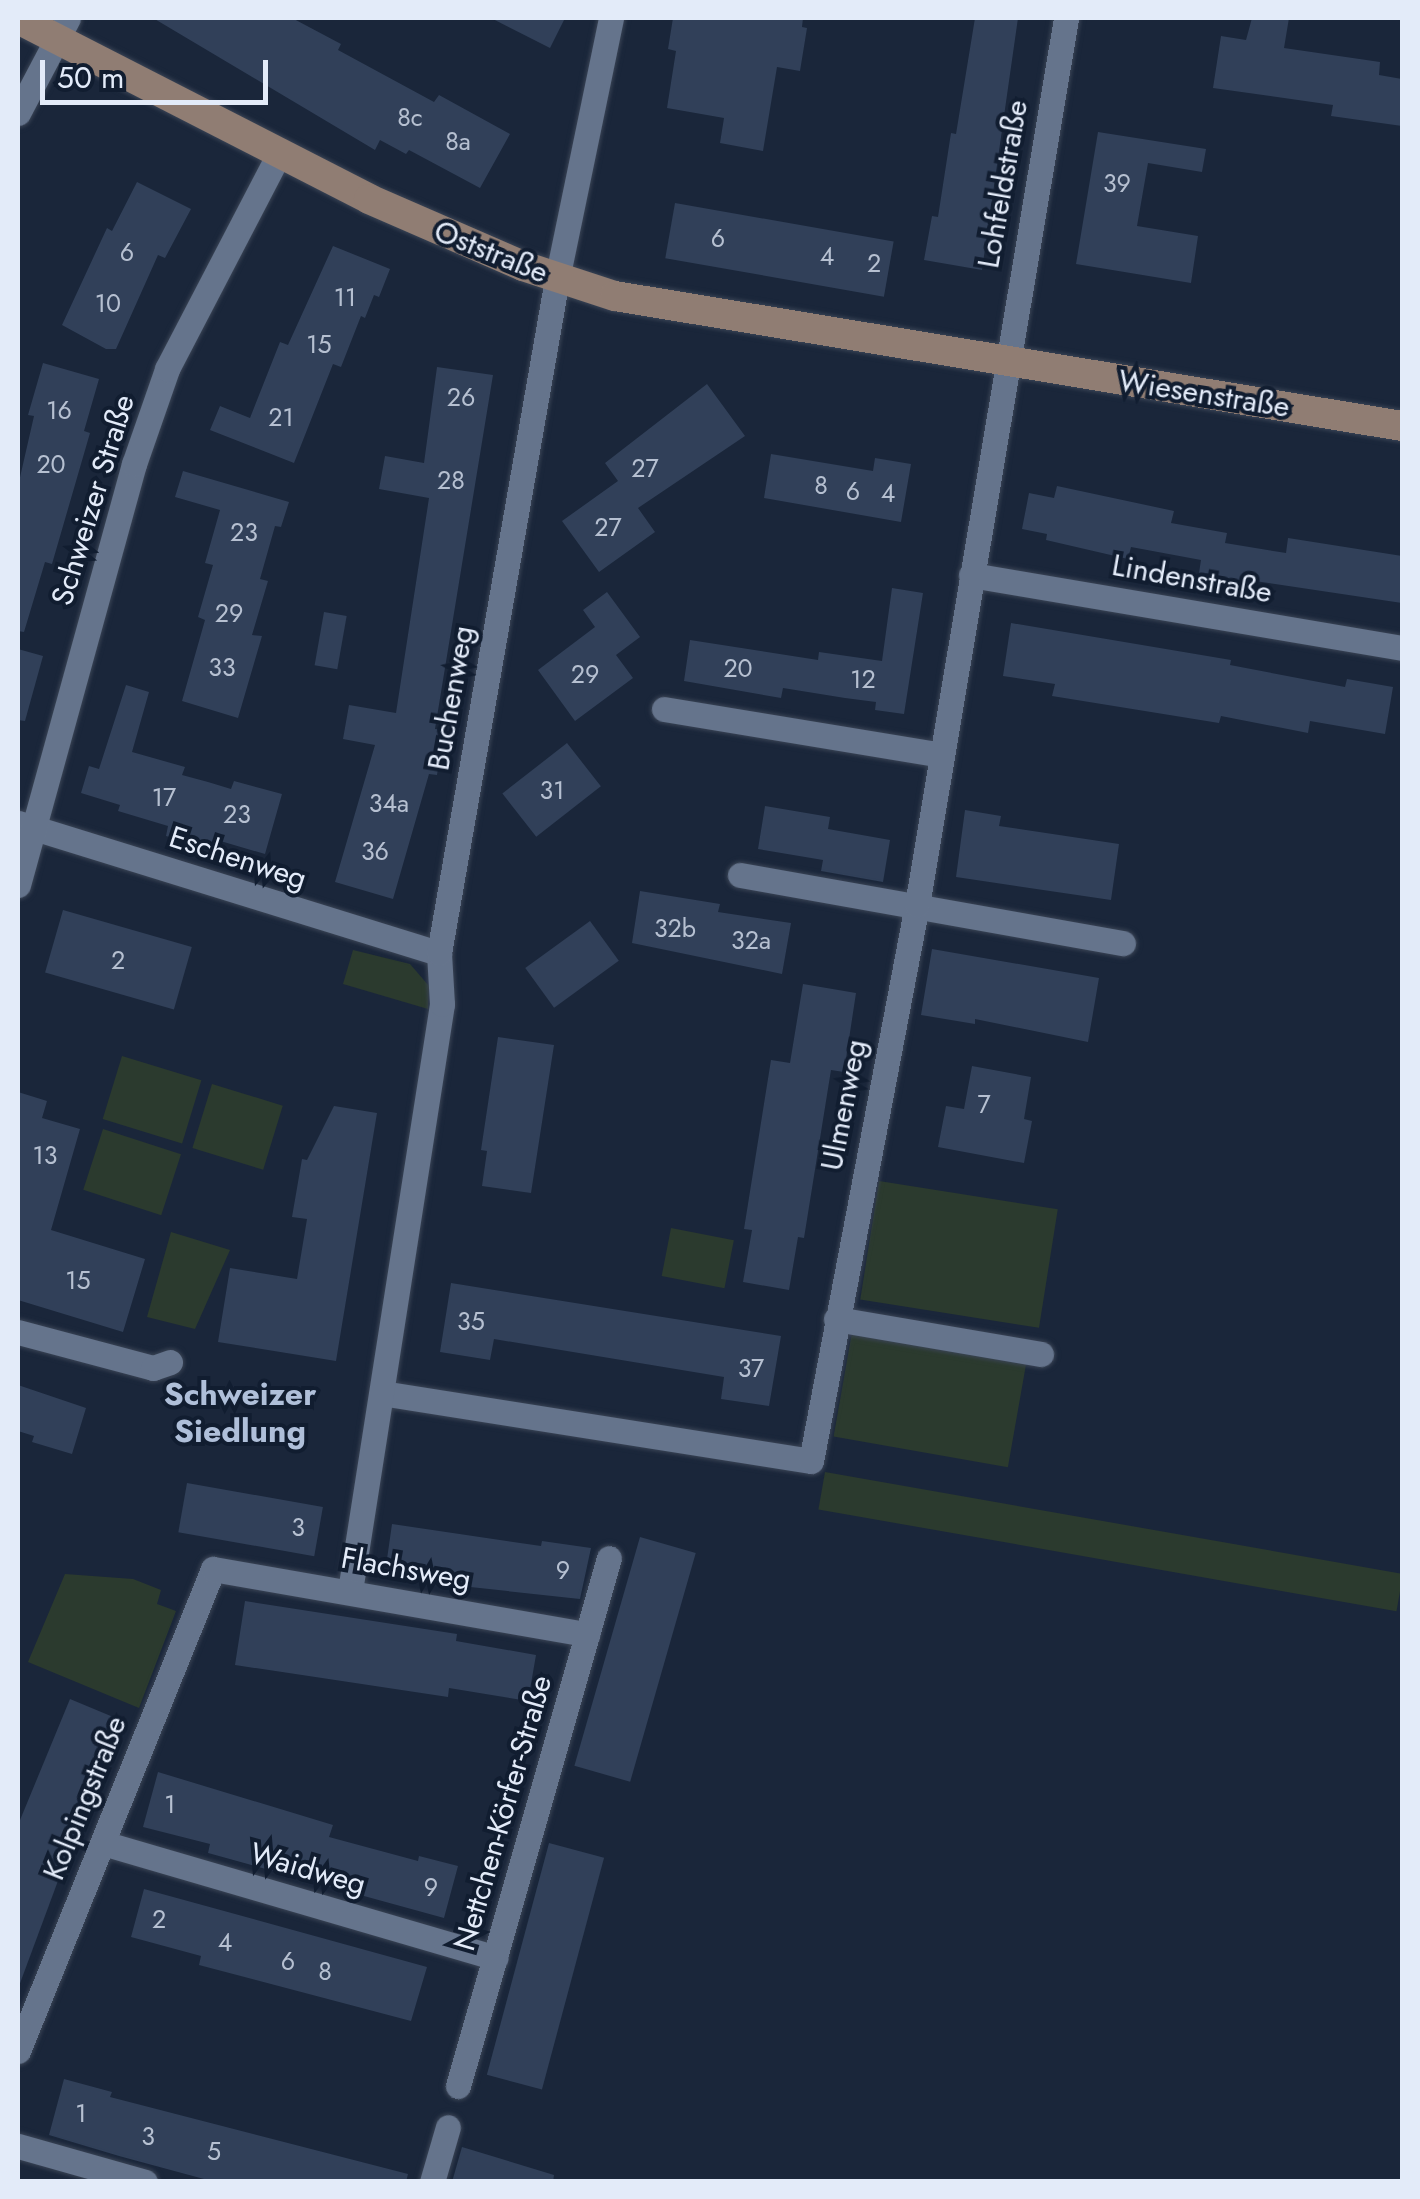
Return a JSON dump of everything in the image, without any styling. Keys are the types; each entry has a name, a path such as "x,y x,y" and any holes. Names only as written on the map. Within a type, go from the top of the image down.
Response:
{"main road":[{"name":"Oststraße","path":"18,19 63,27 280,154 444,234 558,279 615,296 1005,363"},
{"name":"Wiesenstraße","path":"1005,363 1402,426"}],"street":[{"name":"Buchenweg","path":"350,1591 442,1004 439,954 558,279 610,18"},
{"name":"Lohfeldstraße","path":"1005,363 1066,18"},
{"path":"18,113 63,27"},
{"name":"Schweizer Straße","path":"18,885 26,826 134,464 167,369 280,154"},
{"name":"Ulmenweg","path":"382,1393 811,1461 918,904 1005,363"},
{"name":"Lindenstraße","path":"971,575 1402,648"},
{"path":"664,709 941,755"},
{"name":"Eschenweg","path":"26,826 439,954"},
{"path":"740,875 1123,943"},
{"path":"836,1319 1041,1354"},
{"path":"18,1332 153,1368 170,1362"},
{"name":"Nettchen-Körfer-Straße","path":"458,2086 610,1558"},
{"name":"Flachsweg","path":"213,1569 587,1634"},
{"name":"Kolpingstraße","path":"18,2052 213,1569"},
{"name":"Waidweg","path":"103,1843 496,1958"},
{"path":"432,2182 448,2128"},
{"path":"18,2146 145,2182"}],"green space":[{"path":"353,950 410,964 429,986 428,1009 343,984"},
{"path":"122,1056 201,1080 182,1143 103,1119"},
{"path":"212,1084 283,1106 263,1170 192,1148"},
{"path":"103,1129 181,1154 161,1215 83,1190"},
{"path":"879,1181 1058,1209 1039,1328 860,1300"},
{"path":"671,1228 734,1240 724,1288 662,1276"},
{"path":"171,1232 230,1250 195,1329 147,1317"},
{"path":"852,1332 1026,1363 1008,1467 834,1436"},
{"path":"825,1472 1402,1574 1396,1611 818,1509"},
{"path":"65,1574 133,1579 161,1590 157,1604 176,1611 139,1708 28,1662"}],"building":[{"path":"153,18 292,18 341,44 338,50 434,102 439,95 510,134 480,188 409,150 406,154 380,140 375,150"},
{"path":"491,18 565,18 550,48"},
{"path":"673,18 803,18 802,27 807,28 800,71 777,67 763,151 720,143 724,118 667,108 676,51 668,49"},
{"path":"975,18 1018,18 982,270 924,260 932,216 938,217 951,133 956,134"},
{"path":"1252,18 1289,18 1284,48 1380,62 1379,75 1402,79 1402,126 1331,116 1333,105 1213,88 1221,36 1246,40"},
{"path":"1098,132 1206,149 1202,172 1148,163 1137,226 1198,236 1191,283 1076,264"},
{"path":"137,182 191,209 165,258 158,255 116,349 106,349 62,325 107,228 112,231"},
{"path":"675,203 894,242 884,297 665,258"},
{"path":"333,246 390,269 379,297 374,295 365,318 361,316 341,367 333,364 294,463 210,430 220,406 250,418 280,342 288,345"},
{"path":"43,363 99,379 84,431 90,433 52,564 45,562 24,632 18,631 18,486 34,416 28,415"},
{"path":"437,367 493,375 435,729 444,730 437,775 429,774 393,899 335,882 375,745 343,739 349,705 396,713 429,498 379,489 385,456 424,463"},
{"path":"707,384 745,436 638,508 655,532 599,572 562,521 618,481 605,463"},
{"path":"771,454 873,471 875,458 911,464 901,522 764,498"},
{"path":"183,471 289,502 281,527 275,526 260,579 268,581 252,635 262,636 238,718 182,701 205,620 198,617 213,565 205,563 220,510 175,497"},
{"path":"1057,486 1174,511 1171,523 1227,533 1225,543 1286,553 1288,538 1402,556 1402,603 1248,580 1247,586 1219,581 1219,576 1199,573 1201,560 1131,547 1128,559 1046,540 1047,534 1022,529 1029,493 1054,498"},
{"path":"892,588 923,593 904,714 875,710 876,702 783,688 781,698 684,681 690,640 818,660 819,652 882,661"},
{"path":"607,592 640,637 616,655 633,678 575,721 538,670 595,627 583,610"},
{"path":"324,612 347,616 337,669 315,665"},
{"path":"1011,623 1231,660 1230,665 1345,687 1347,679 1393,687 1385,734 1310,721 1308,733 1221,716 1219,723 1052,696 1055,684 1003,676"},
{"path":"18,649 43,656 25,721 18,720"},
{"path":"126,685 149,692 132,752 185,767 182,775 231,789 234,781 282,794 265,854 217,840 214,849 166,836 168,826 118,811 120,805 81,793 89,766 99,769"},
{"path":"567,743 601,786 536,837 502,793"},
{"path":"765,806 830,817 828,829 890,840 883,882 821,871 823,860 758,849"},
{"path":"965,810 1001,816 999,826 1119,844 1111,900 956,877"},
{"path":"640,891 720,904 718,912 791,923 782,974 632,943"},
{"path":"63,910 192,947 174,1009 45,972"},
{"path":"590,921 619,961 554,1008 525,968"},
{"path":"932,949 1099,978 1088,1042 975,1019 975,1024 921,1015"},
{"path":"803,984 856,993 844,1072 831,1070 804,1238 798,1237 789,1290 743,1282 752,1230 744,1229 771,1060 790,1063"},
{"path":"498,1037 554,1045 531,1193 482,1186 487,1151 481,1150"},
{"path":"972,1066 1031,1077 1024,1119 1032,1121 1024,1163 938,1147 946,1106 964,1109"},
{"path":"18,1092 47,1101 42,1118 80,1129 51,1230 145,1259 123,1332 18,1300"},
{"path":"334,1106 377,1113 336,1361 218,1342 230,1268 297,1279 307,1219 292,1217 302,1159 307,1160"},
{"path":"451,1283 781,1336 769,1406 721,1399 724,1377 494,1339 490,1360 440,1352"},
{"path":"18,1385 86,1408 72,1454 32,1442 34,1436 18,1431"},
{"path":"187,1483 323,1507 314,1556 178,1532"},
{"path":"392,1524 541,1546 542,1541 591,1548 580,1599 461,1586 462,1577 386,1566"},
{"path":"640,1537 696,1553 630,1782 574,1766"},
{"path":"245,1601 457,1634 456,1641 536,1655 528,1701 449,1688 448,1697 235,1665"},
{"path":"70,1699 118,1719 19,1986 18,1825"},
{"path":"158,1772 333,1825 329,1837 418,1861 419,1856 458,1866 444,1918 208,1853 210,1844 143,1827"},
{"path":"549,1843 604,1858 542,2090 487,2075"},
{"path":"144,1889 427,1967 411,2021 199,1965 201,1956 131,1937"},
{"path":"64,2079 112,2092 110,2097 408,2174 406,2182 215,2182 49,2135"},
{"path":"462,2147 554,2175 553,2182 452,2182"}],"district":[{"name":"Schweizer Siedlung","path":"240,1414"}]}
